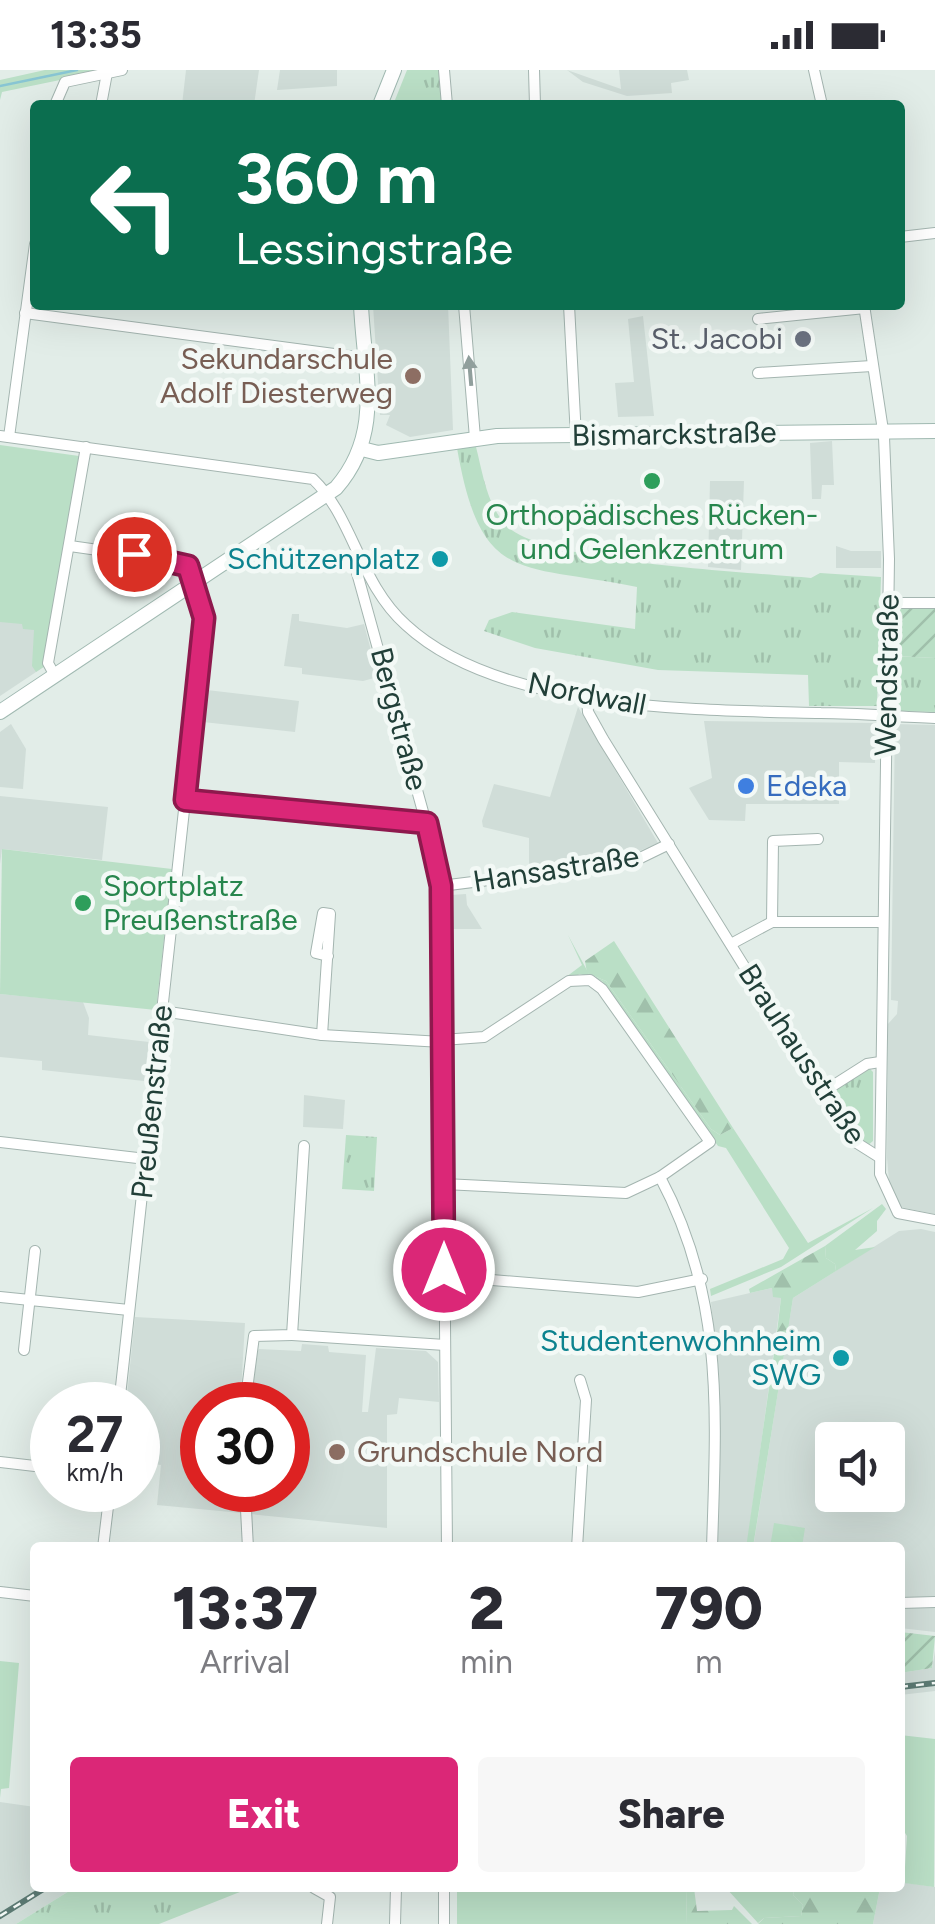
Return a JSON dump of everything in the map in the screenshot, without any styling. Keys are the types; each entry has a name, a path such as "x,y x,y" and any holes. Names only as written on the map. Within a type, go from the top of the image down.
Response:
{"main road":[{"path":"382,100 394,70"},
{"path":"0,712 328,496 362,450 368,424 361,310"},
{"name":"Bismarckstraße","path":"362,450 384,452 470,438 935,431"}],"street":[{"path":"58,100 65,82 122,70"},
{"path":"444,70 447,100"},
{"path":"534,70 535,100"},
{"path":"814,70 821,100"},
{"path":"102,100 106,73"},
{"path":"905,236 935,233"},
{"path":"30,278 4,436 305,476 328,496"},
{"path":"464,310 470,438"},
{"path":"569,310 576,436"},
{"path":"758,319 831,310"},
{"name":"Wendstraße","path":"865,310 882,429 887,603 879,1157 882,1185 894,1210 935,1220"},
{"path":"25,312 364,358"},
{"path":"758,373 872,366"},
{"path":"55,676 48,663 86,447"},
{"name":"Nordwall","path":"328,496 354,552 392,611 421,638 465,663 587,698 686,711 935,718"},
{"path":"70,546 182,562 195,583"},
{"name":"Bergstraße","path":"354,552 441,886 448,1542"},
{"name":"Preußenstraße","path":"122,1382 204,624 195,583"},
{"path":"887,603 935,603"},
{"name":"Bergstraße","path":"376,630 392,611"},
{"name":"Brauhausstraße","path":"587,698 588,712 852,1140 879,1157"},
{"path":"185,800 427,823"},
{"path":"818,839 773,841 772,922 882,922"},
{"name":"Hansastraße","path":"441,886 632,862 668,844"},
{"name":"Brauhausstraße","path":"731,944 772,922"},
{"path":"322,1034 328,956"},
{"path":"162,1011 322,1034 442,1041 484,1037 569,981 590,980 602,990 710,1142 660,1177 620,1193 444,1184"},
{"path":"823,1092 867,1064 880,1062"},
{"path":"0,1142 146,1158"},
{"path":"292,1335 304,1146"},
{"path":"660,1177 690,1240 702,1279 716,1396 712,1542"},
{"path":"24,1350 35,1251"},
{"path":"444,1276 638,1292 702,1279"},
{"path":"0,1297 130,1310"},
{"path":"248,1382 254,1336 446,1344"},
{"path":"577,1542 586,1400 580,1380"},
{"path":"0,1462 30,1465"},
{"path":"103,1542 107,1512"},
{"path":"246,1512 248,1542"},
{"path":"0,1592 30,1595"},
{"path":"905,1603 935,1602"},
{"path":"320,1892 330,1898"},
{"path":"327,1924 330,1898 337,1892"},
{"path":"396,1892 396,1924"},
{"path":"444,1892 444,1924"}],"shaded area":[{"path":"186,70 259,70 255,100 183,100"},
{"path":"280,70 337,70 337,86 277,90"},
{"path":"567,70 621,89 619,70 687,70 689,80 671,83 672,93 627,96 583,82"},
{"name":"Sekundarschule Adolf Diesterweg","path":"373,310 448,310 453,430 410,437 386,425 390,415 380,415"},
{"path":"643,316 654,416 618,417 615,383 634,382 628,319"},
{"path":"832,441 834,485 822,485 821,499 812,499 810,443"},
{"path":"710,481 744,481 741,570 708,567"},
{"path":"836,546 851,551 881,551 881,568 836,568"},
{"path":"292,614 299,614 299,621 347,628 364,624 378,677 363,681 302,674 302,668 284,666"},
{"path":"0,621 50,624 45,666 0,696"},
{"path":"207,690 299,701 295,732 203,722"},
{"path":"578,707 658,843 628,856 529,868 529,838 483,827 482,821 494,784 550,797"},
{"path":"704,721 876,723 875,763 839,762 839,804 746,804 745,821 709,820 689,788 712,778"},
{"path":"11,724 26,749 23,789 0,787 0,732"},
{"path":"895,724 935,725 935,1214 900,1207 889,1181 887,1158 888,1024 897,1014 898,1001 891,1000"},
{"path":"0,796 108,807 102,860 2,849 0,864"},
{"path":"466,894 467,905 482,929 451,929 451,895"},
{"path":"0,994 83,1002 89,1018 88,1035 149,1042 144,1081 42,1070 42,1061 0,1057"},
{"path":"304,1095 345,1100 343,1129 303,1127"},
{"path":"899,1231 935,1232 935,1599 905,1600 905,1542 754,1542 793,1298"},
{"path":"772,1288 781,1298 747,1542 715,1542 719,1383 711,1302"},
{"path":"135,1317 245,1323 242,1382 180,1382 180,1507 160,1505 160,1382 128,1382"},
{"name":"Grundschule Nord","path":"302,1344 328,1346 329,1352 366,1355 362,1412 368,1412 376,1348 426,1351 438,1362 439,1402 399,1398 397,1414 387,1415 387,1528 250,1514 310,1512 310,1382 253,1382 255,1353 259,1349 301,1351"},
{"path":"905,1607 935,1607 935,1632 905,1629"},
{"path":"935,1651 935,1691 905,1694 905,1672 932,1668"},
{"path":"0,1802 30,1806 30,1892 68,1892 16,1924 0,1924"},
{"path":"905,1883 935,1887 935,1924 873,1924 879,1892 905,1892"}],"green space":[{"path":"45,70 108,70 2,92 0,100 0,80"},
{"path":"407,70 441,70 444,100 395,100"},
{"path":"0,445 79,456 45,666 36,672 32,666 34,630 23,629 22,624 0,622"},
{"path":"476,447 487,489 500,518 528,539 561,549 650,564 811,578 820,573 881,577 877,706 809,706 808,675 658,670 535,648 484,631 489,620 512,612 635,629 637,587 535,569 512,560 493,546 479,525 467,493 457,448"},
{"path":"896,607 935,607 935,658 895,656"},
{"path":"893,656 935,658 935,712 894,711"},
{"name":"Sportplatz Preußenstraße","path":"2,849 172,869 156,1010 0,994"},
{"path":"568,935 589,974 606,981 711,1129 720,1135 733,1128 808,1243 873,1208 781,1267 711,1296 710,1289 783,1259 789,1248 726,1148 718,1146 602,981 580,974 554,986 582,965"},
{"path":"614,941 733,1128 720,1135 711,1129 606,981 587,973 585,961"},
{"path":"869,1068 873,1072 873,1141 867,1146 832,1096 834,1090"},
{"path":"346,1135 377,1137 374,1191 342,1189"},
{"path":"882,1204 886,1209 877,1221 877,1231 855,1250 875,1247 836,1271 835,1264 826,1258 825,1246"},
{"path":"825,1246 826,1258 835,1264 836,1271 793,1298 788,1330 777,1332 781,1298 773,1297 772,1288 750,1293 749,1289"},
{"path":"788,1330 754,1542 747,1542 777,1332"},
{"path":"774,1523 805,1528 803,1542 771,1542"},
{"path":"905,1633 935,1636 932,1668 905,1672"},
{"path":"0,1661 19,1663 9,1788 1,1789 0,1798"},
{"path":"905,1736 935,1739 934,1887 905,1883"},
{"path":"68,1892 240,1892 159,1924 16,1924"},
{"path":"457,1892 687,1892 686,1924 457,1924"},
{"path":"687,1892 695,1892 697,1911 732,1910 734,1906 752,1924 686,1924"},
{"path":"730,1892 794,1892 803,1905 801,1916 764,1918 758,1923"},
{"path":"879,1892 873,1924 758,1924 764,1918 801,1916 803,1905 793,1895"}],"waterway":[{"path":"0,86 77,70"}],"railway":[{"path":"905,1686 935,1683"},
{"path":"0,1916 39,1892"}],"place":[{"name":"St. Jacobi","path":"803,339"},
{"name":"Sekundarschule Adolf Diesterweg","path":"413,376"},
{"name":"Orthopädisches Rücken- und Gelenkzentrum","path":"652,481"},
{"name":"Schützenplatz","path":"440,559"},
{"name":"Edeka","path":"746,786"},
{"name":"Sportplatz Preußenstraße","path":"83,903"},
{"name":"Studentenwohnheim SWG","path":"841,1358"},
{"name":"Grundschule Nord","path":"337,1452"}],"route":[{"path":"134,554 188,566 204,611 185,800 398,824 427,823 441,886 444,1270"}]}
